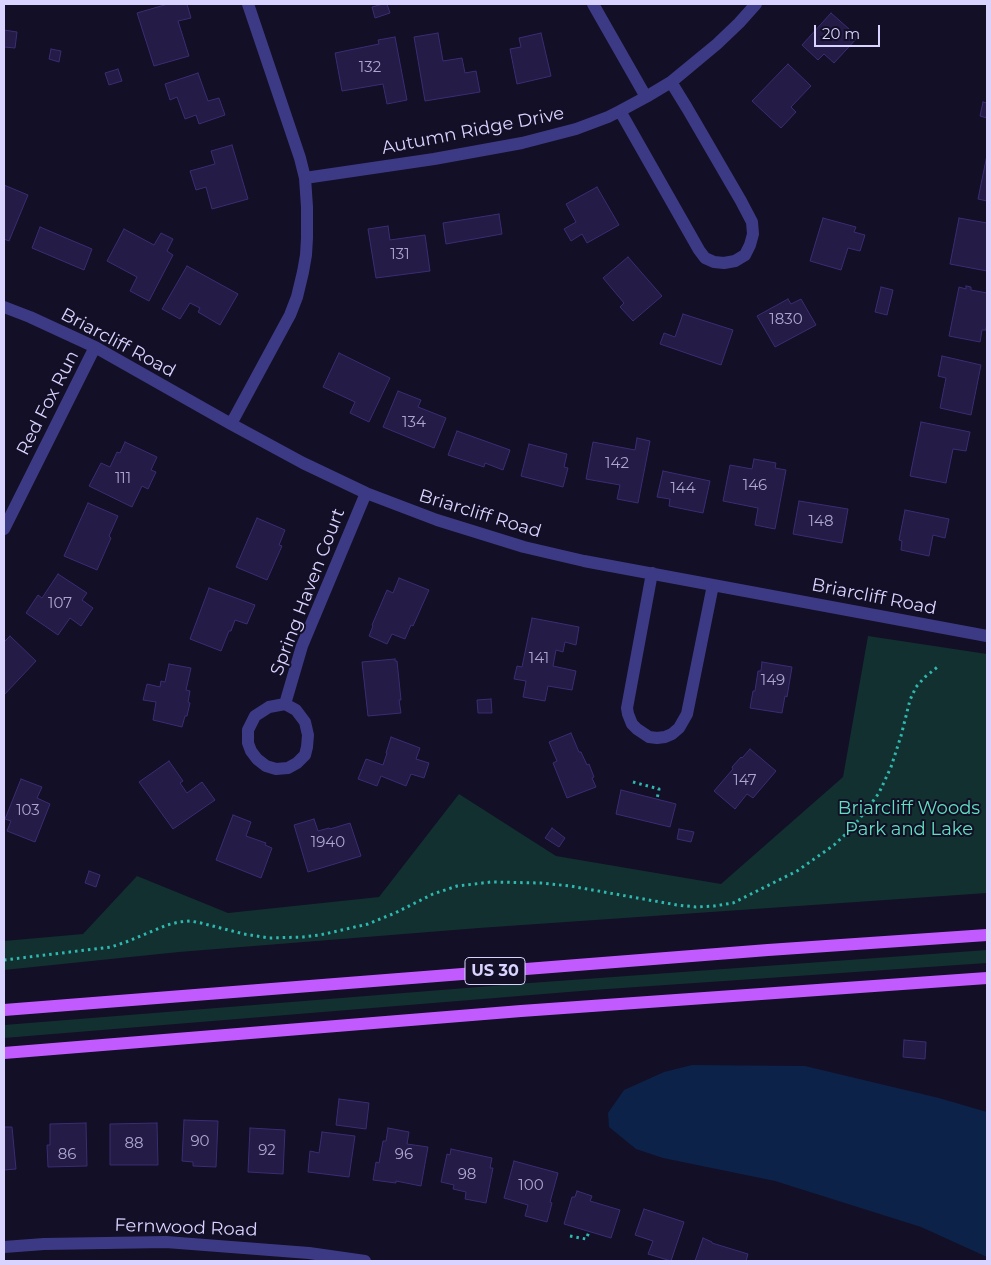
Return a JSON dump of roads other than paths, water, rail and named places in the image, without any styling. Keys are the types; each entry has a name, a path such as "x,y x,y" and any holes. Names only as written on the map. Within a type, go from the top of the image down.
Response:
{"main road":[{"name":"US 30","path":"4,1010 768,950 987,935"},
{"path":"4,1053 521,1011 987,978"}],"street":[{"path":"231,424 290,315 297,297 306,255 307,207 305,178 248,4"},
{"path":"593,4 646,97"},
{"name":"Autumn Ridge Drive","path":"305,178 434,159 522,143 576,129 620,111 671,82 717,44 756,4"},
{"path":"620,111 705,258 714,262 724,263 735,261 745,255 750,245 753,234 752,222 732,184 671,82"},
{"name":"Briarcliff Road","path":"4,307 96,347 304,463 366,493 437,520 524,547 584,561 987,636"},
{"name":"Red Fox Run","path":"4,529 96,347"},
{"name":"Spring Haven Court","path":"285,704 302,646 366,493"},
{"path":"652,573 627,708 632,724 649,737 665,737 672,734 679,728 687,714 713,585"},
{"name":"Spring Haven Court","path":"285,704 296,710 305,722 308,741 305,755 297,763 288,768 276,769 266,766 251,751 248,744 248,730 256,716 269,707 285,704"},
{"name":"Fernwood Road","path":"4,1247 44,1244 166,1242 309,1252 365,1261"}],"water":[{"path":"692,1065 805,1066 939,1098 987,1112 987,1257 921,1227 775,1181 663,1158 636,1149 609,1127 608,1113 624,1090 664,1072"}],"park label":[{"name":"Briarcliff Woods Park and Lake","path":"909,820"}]}
